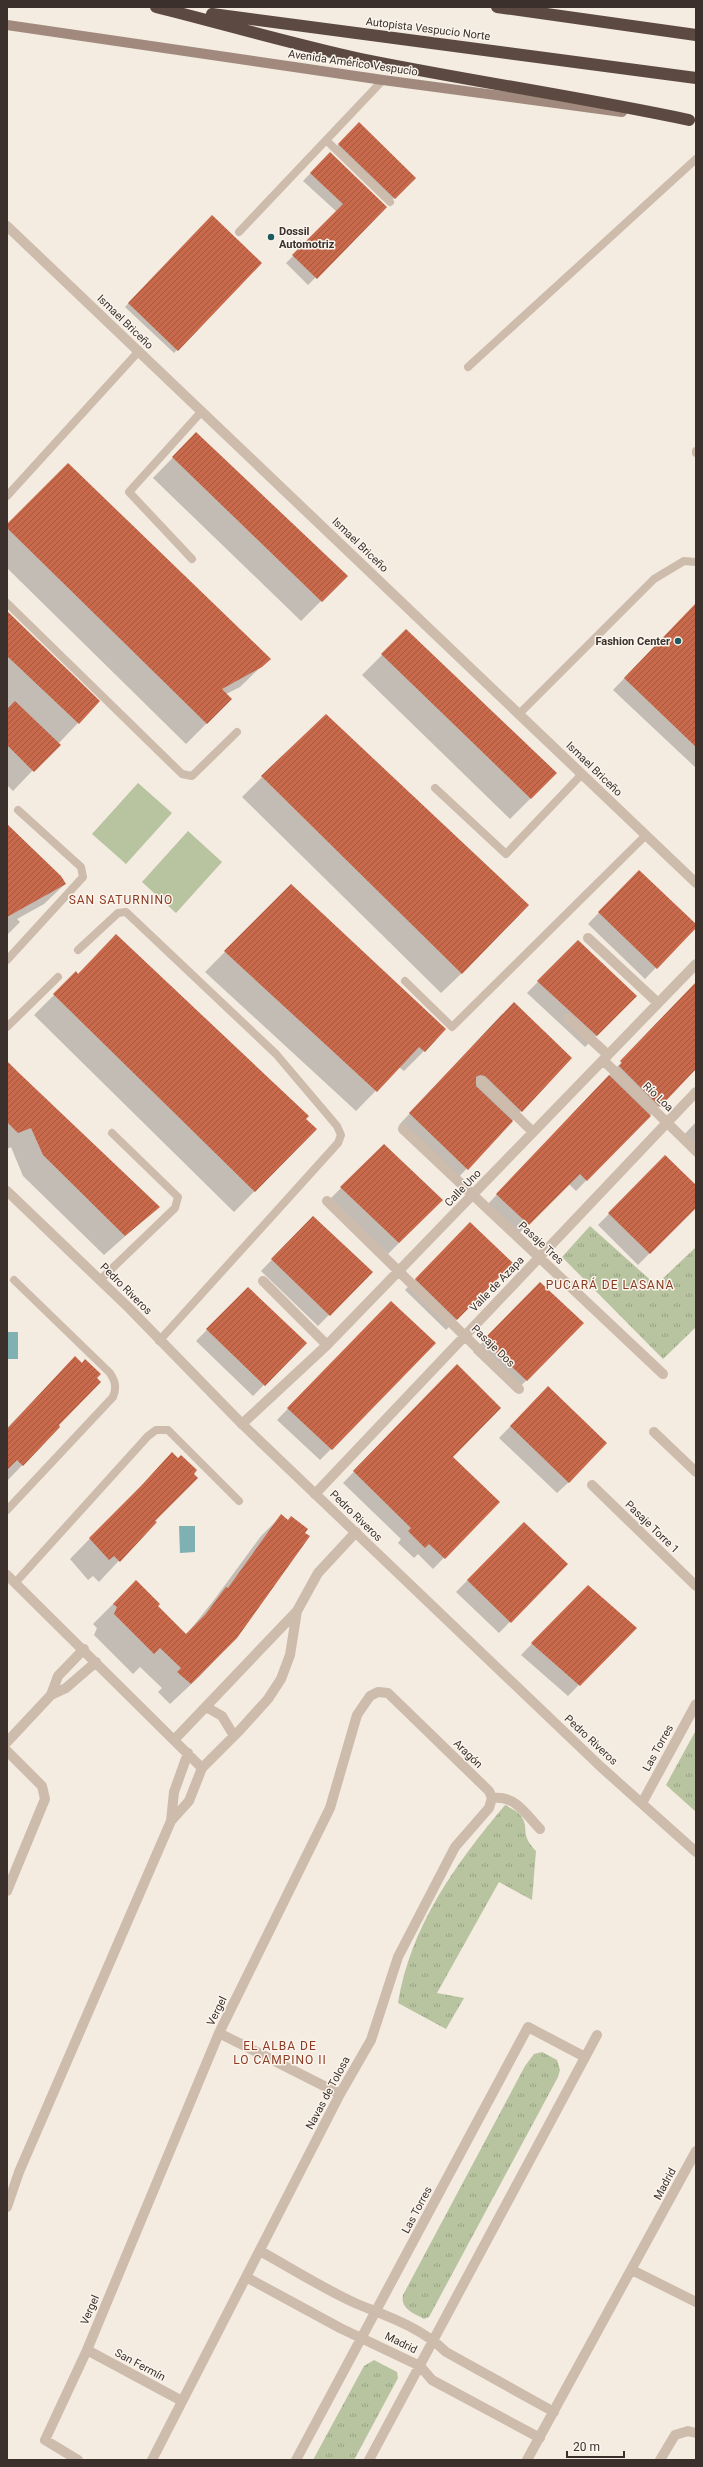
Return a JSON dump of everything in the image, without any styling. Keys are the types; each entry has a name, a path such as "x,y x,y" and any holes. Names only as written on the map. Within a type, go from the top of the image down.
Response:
{"highway":[{"name":"Autopista Vespucio Norte","path":"156,7 696,78"},
{"path":"156,7 359,58 475,81 573,96 692,120"},
{"path":"497,7 696,35"}],"main road":[{"name":"Avenida Américo Vespucio","path":"7,25 383,80 692,120"}],"street":[{"name":"Ismael Briceño","path":"7,226 696,883"},
{"path":"588,938 658,1003"},
{"name":"Calle Uno","path":"242,1424 327,1345 696,964"},
{"name":"Río Loa","path":"568,1018 696,1151"},
{"path":"481,1081 534,1132"},
{"name":"Valle de Azapa","path":"315,1494 464,1335 696,1092"},
{"name":"Pasaje Tres","path":"402,1129 663,1374"},
{"name":"Pedro Riveros","path":"7,1191 100,1280 242,1424 642,1803 696,1852"},
{"name":"Pasaje Dos","path":"327,1200 519,1389"},
{"path":"263,1281 327,1345"},
{"path":"654,1432 696,1472"},
{"name":"Pasaje Torre 1","path":"592,1485 696,1586"},
{"path":"174,1740 297,1611 318,1573 356,1532"},
{"path":"7,1575 84,1649 202,1768"},
{"path":"171,1821 189,1801 202,1768 268,1699 280,1680 290,1655 297,1611"},
{"path":"51,1695 58,1676 84,1649"},
{"path":"7,1742 51,1695 66,1688 96,1662"},
{"name":"Aragón","path":"378,1692 388,1693 489,1791 492,1798"},
{"name":"Vergel","path":"78,2460 45,2440 87,2350 219,2033 330,1808 357,1715 370,1696 378,1692"},
{"name":"Las Torres","path":"642,1803 696,1704"},
{"path":"206,1707 222,1716 234,1736"},
{"path":"7,1751 42,1786 45,1799 7,1891"},
{"path":"7,2208 19,2172 171,1821 174,1792 188,1753"},
{"path":"492,1798 507,1798 512,1801 540,1829"},
{"name":"Navas de Tolosa","path":"152,2460 340,2094 371,2040 401,1951 455,1847 489,1808 492,1798"},
{"name":"Las Torres","path":"296,2460 528,2027 585,2057"},
{"path":"219,2033 340,2094"},
{"path":"369,2460 597,2035"},
{"name":"Madrid","path":"527,2460 696,2151"},
{"name":"Madrid","path":"260,2250 355,2302 377,2310 434,2340 446,2352 554,2412"},
{"path":"632,2270 696,2302"},
{"name":"Madrid","path":"246,2276 340,2328 363,2337 420,2366 432,2380 540,2438"},
{"name":"San Fermín","path":"87,2350 182,2401"},
{"path":"660,2460 675,2435 688,2431 696,2433"}],"lane":[{"path":"239,232 383,80"},
{"path":"326,140 390,202"},
{"path":"468,366 696,159"},
{"path":"7,496 138,351"},
{"path":"192,559 129,492 202,411"},
{"path":"519,714 654,579 684,561 696,562"},
{"path":"7,603 182,774 192,776 237,732"},
{"path":"435,788 506,854 582,774"},
{"path":"7,960 83,877 81,867 18,810"},
{"path":"405,981 452,1027 646,835"},
{"path":"78,950 118,913 126,912 276,1054 337,1126 341,1135 338,1142 159,1341"},
{"path":"7,1028 58,977"},
{"path":"100,1280 175,1208 178,1197 112,1133"},
{"path":"7,1510 113,1397 116,1390 115,1381 110,1373 14,1280"},
{"path":"15,1583 148,1436 156,1430 168,1430 239,1501"}],"green space":[{"path":"138,783 172,813 126,864 92,834"},
{"path":"188,831 222,862 176,913 142,882"},
{"path":"590,1226 656,1285 696,1247 696,1327 663,1359 562,1257"},
{"path":"696,1730 696,1812 666,1785"},
{"path":"505,1805 520,1814 524,1820 526,1836 536,1851 532,1900 499,1882 437,1993 464,1998 446,2029 398,2003 404,1975 424,1922 438,1897 469,1850"},
{"path":"542,2052 557,2060 560,2070 558,2077 429,2317 424,2319 406,2307 403,2300 403,2295 525,2066 534,2054"},
{"path":"374,2360 397,2372 398,2378 354,2460 313,2460 364,2366"}],"water":[{"path":"7,1332 18,1332 18,1359 7,1359"},
{"path":"179,1526 195,1526 195,1552 180,1553"}],"building":[{"path":"359,122 416,178 395,199 338,144"},
{"path":"330,152 387,207 317,279 292,255 343,204 310,173"},
{"path":"212,215 262,263 178,351 128,303"},
{"path":"196,432 348,576 322,602 172,457"},
{"path":"68,463 271,659 262,667 222,689 232,699 207,724 7,528 7,524"},
{"name":"Fashion Center","path":"696,603 696,747 624,678"},
{"path":"7,611 100,701 79,724 7,656"},
{"path":"406,629 557,773 531,799 381,654"},
{"path":"15,701 61,745 34,772 7,745 7,709"},
{"path":"326,714 529,905 462,974 261,776"},
{"path":"7,824 61,876 66,884 7,917"},
{"path":"639,870 696,924 696,928 657,969 598,912"},
{"path":"291,884 446,1029 425,1052 419,1047 377,1092 224,951"},
{"path":"116,934 309,1116 306,1119 317,1129 255,1192 53,994 76,971 78,974"},
{"path":"578,940 637,996 597,1036 537,981"},
{"path":"696,982 696,1069 660,1107 619,1066 622,1063 620,1061"},
{"path":"514,1002 572,1058 522,1112 485,1076 480,1075 476,1077 476,1086 513,1121 468,1170 409,1113"},
{"path":"7,1061 160,1207 125,1236 43,1155 31,1128 18,1133 7,1122"},
{"path":"609,1075 651,1116 587,1181 580,1174 529,1225 496,1194"},
{"path":"384,1144 443,1200 399,1243 340,1187"},
{"path":"665,1155 696,1185 696,1208 650,1254 608,1213"},
{"path":"313,1216 373,1272 330,1316 271,1259"},
{"path":"470,1222 513,1263 457,1320 415,1279"},
{"path":"540,1282 584,1323 527,1381 483,1340"},
{"path":"248,1287 307,1343 265,1386 206,1329"},
{"path":"391,1301 436,1343 332,1450 287,1408"},
{"path":"75,1356 82,1363 85,1359 101,1374 97,1378 101,1382 59,1425 60,1427 23,1466 17,1460 7,1470 7,1429"},
{"path":"457,1364 501,1408 453,1457 500,1502 445,1559 429,1544 425,1548 408,1531 411,1528 353,1471"},
{"path":"548,1386 607,1443 569,1483 510,1426"},
{"path":"172,1452 178,1458 181,1455 197,1470 194,1474 198,1478 155,1521 157,1522 120,1562 114,1556 109,1560 89,1538 141,1486"},
{"path":"281,1514 288,1520 291,1516 308,1529 305,1533 310,1536 237,1638 191,1684 177,1672 181,1668 160,1648 154,1654 114,1614 117,1607 113,1604 136,1580 160,1604 158,1606 186,1634 205,1615 226,1587 228,1588"},
{"path":"524,1522 568,1564 511,1623 467,1580"},
{"path":"588,1585 637,1628 580,1686 531,1643"}],"place":[{"name":"Dossil Automotriz","path":"271,237"},
{"name":"Fashion Center","path":"678,641"}],"district":[{"name":"SAN SATURNINO","path":"121,900"},
{"name":"PUCARÁ DE LASANA","path":"610,1285"},
{"name":"EL ALBA DE LO CAMPINO II","path":"280,2053"}]}
